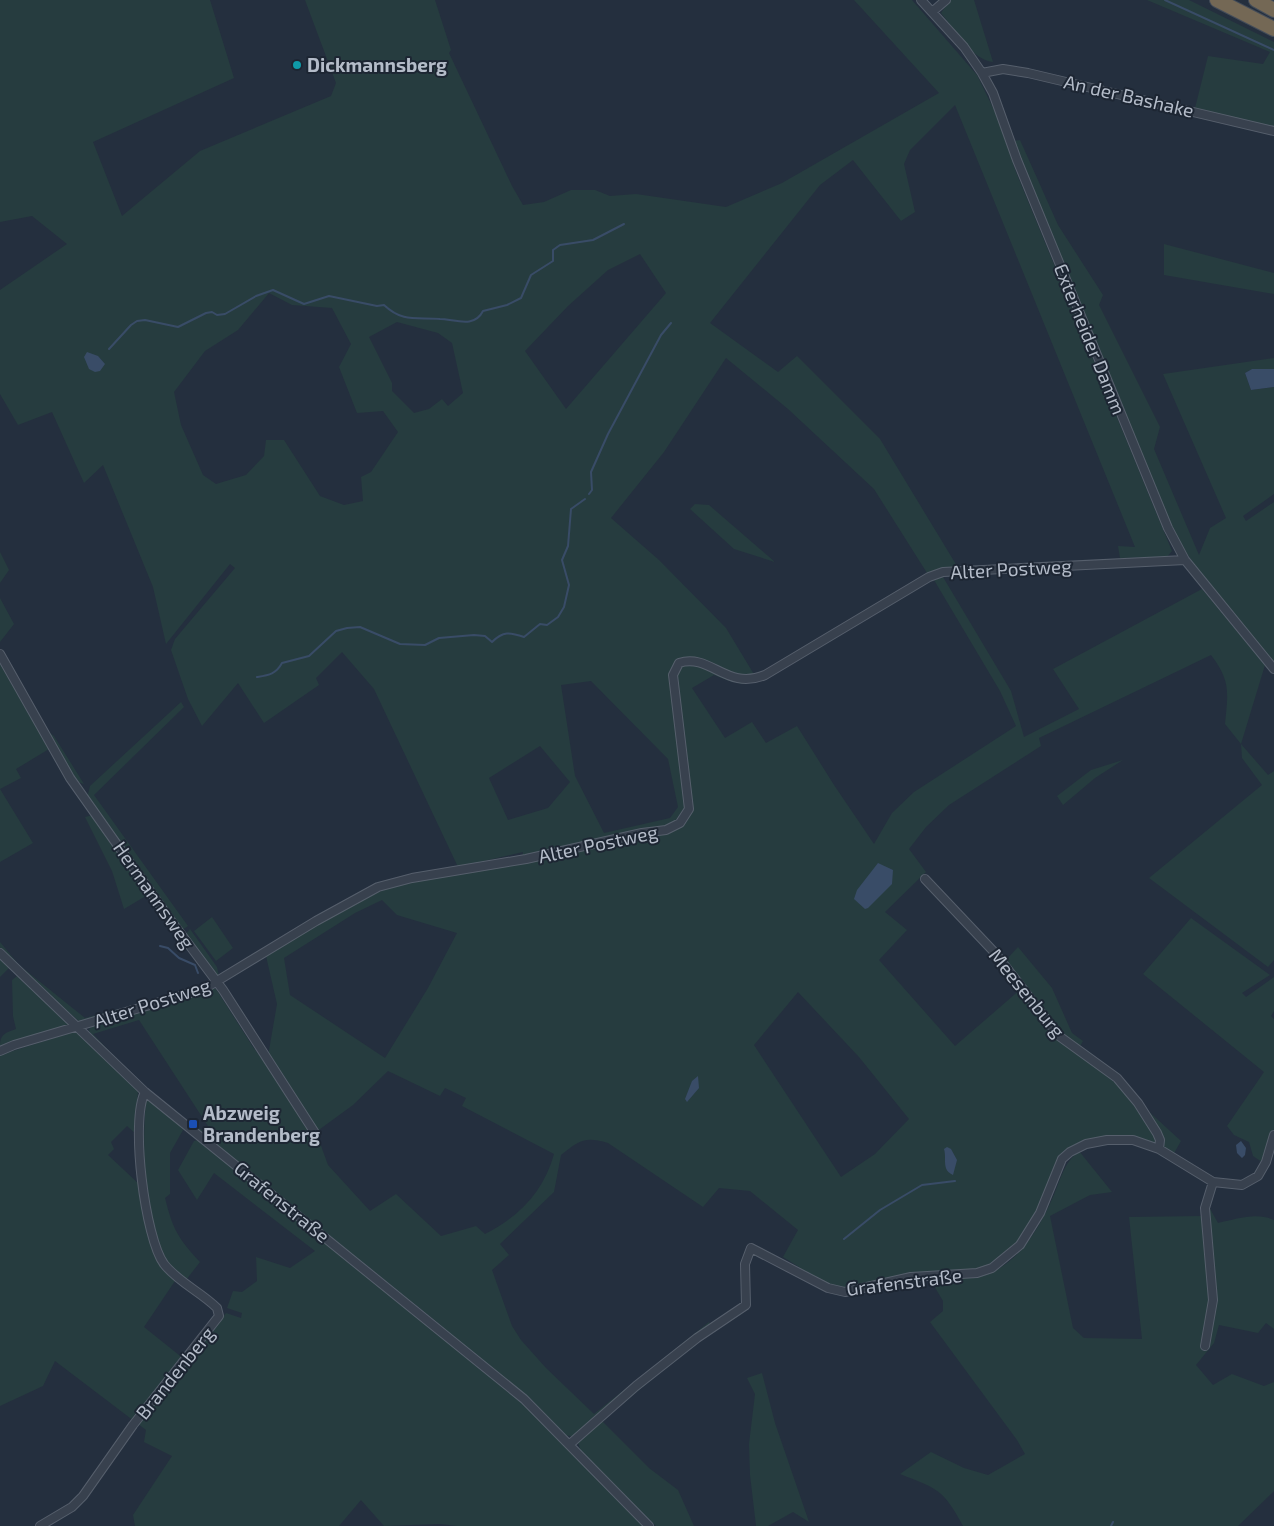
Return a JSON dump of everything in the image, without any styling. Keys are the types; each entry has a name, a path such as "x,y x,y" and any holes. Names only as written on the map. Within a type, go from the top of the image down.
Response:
{"highway":[{"path":"1217,0 1274,29"},
{"path":"1256,0 1274,10"}],"street":[{"name":"Exterheider Damm","path":"922,0 982,72 993,93 1017,160 1154,493 1185,560 1274,669"},
{"path":"932,12 946,0"},
{"name":"An der Bashake","path":"982,72 1003,69 1028,73 1274,130"},
{"name":"Alter Postweg","path":"0,1051 14,1045 78,1028 204,989 316,921 378,888 412,878 526,858 642,833 666,830 680,823 689,809 673,675 679,663 694,661 730,677 754,680 929,577 943,572 1185,560"},
{"name":"Hermannsweg","path":"0,654 70,778 216,982 315,1133"},
{"name":"Meesenburg","path":"925,879 996,954 1059,1036 1103,1068 1129,1092 1157,1133 1160,1140 1159,1149"},
{"name":"Grafenstraße","path":"0,953 145,1092 524,1399 649,1526"},
{"name":"Brandenberg","path":"40,1526 72,1507 83,1496 133,1425 219,1316 217,1308 170,1271 157,1253 142,1179 139,1141 141,1100 145,1092"},
{"path":"1159,1149 1213,1182 1242,1185 1258,1176 1266,1162 1274,1135"},
{"name":"Grafenstraße","path":"570,1444 636,1386 697,1338 746,1305 745,1264 751,1248 828,1288 845,1292 911,1277 977,1273 992,1268 1024,1240 1040,1213 1062,1159 1070,1152 1086,1144 1120,1139 1133,1140 1159,1149"},
{"path":"1205,1346 1213,1300 1205,1208 1213,1182"}],"green space":[{"path":"0,0 210,0 234,78 93,142 122,216 200,151 331,96 336,83 305,0 435,0 451,50 449,53 512,186 523,205 544,202 571,190 595,190 610,196 636,194 726,207 782,183 939,93 854,0 912,0 977,75 996,114 1016,172 1172,551 1167,557 1120,558 1118,546 1135,547 955,105 910,150 904,164 915,212 901,221 853,160 820,185 710,323 778,372 797,356 880,439 957,566 927,573 874,489 788,409 726,358 664,452 611,518 659,560 726,628 755,676 743,684 714,675 692,688 725,738 752,722 766,743 797,726 874,844 892,813 914,792 1016,726 1000,691 934,580 943,577 1011,691 1024,737 1079,709 1053,669 1202,589 1265,665 1241,744 1225,724 1227,688 1222,672 1211,655 1039,738 1041,746 949,805 926,827 909,849 926,872 885,912 907,930 879,960 955,1046 1021,989 1057,1037 1118,1085 1137,1106 1157,1141 1153,1143 1129,1138 1109,1138 1067,1150 1019,1244 990,1265 977,1269 912,1273 845,1289 801,1272 799,1267 783,1257 798,1230 750,1191 719,1188 703,1207 608,1143 587,1140 577,1143 561,1155 554,1192 500,1244 509,1255 492,1270 512,1326 521,1340 546,1368 594,1414 709,1322 710,1325 575,1436 566,1435 559,1431 527,1396 198,1130 199,1128 217,1140 139,1020 93,1034 142,1086 90,1034 89,1029 93,1026 209,989 216,989 253,1047 299,1109 294,1093 268,1056 277,1004 266,956 335,914 379,892 430,877 521,864 523,852 458,867 374,689 342,652 316,678 319,685 264,723 238,683 202,726 188,699 171,650 175,639 235,568 230,564 166,644 153,587 103,465 84,483 52,412 18,425 0,394 0,290 67,244 32,216 0,222","holes":["640,254 666,293 566,409 525,351 568,306 608,270","269,293 292,305 332,308 351,344 339,367 357,413 383,411 398,432 371,472 361,477 363,501 344,505 320,496 284,440 266,440 264,456 246,475 216,484 203,475 181,425 174,392 205,351 238,330","397,322 438,333 452,343 463,393 448,406 442,399 429,409 414,413 392,391 392,383 369,337","591,681 668,759 678,807 670,818 604,833 575,776 561,685","540,746 570,782 548,808 508,820 489,778","382,900 397,915 457,933 428,988 385,1058 290,995 284,958 355,913","798,992 859,1057 909,1119 875,1154 841,1177 754,1045","388,1071 440,1096 445,1088 466,1098 462,1106 554,1154 550,1167 537,1191 509,1220 485,1234 476,1226 441,1236 396,1194 370,1211 328,1165 316,1132 353,1105"]},
{"path":"950,0 974,0 993,62 985,60 971,50 941,13"},
{"path":"1147,0 1189,0 1274,42 1274,127 1195,108 1208,56 1263,64 1270,52"},
{"path":"1020,140 1058,225 1103,295 1099,305 1160,427 1154,449 1199,555 1210,528 1226,518 1163,374 1274,358 1274,369 1252,369 1245,373 1251,390 1274,387 1274,494 1243,516 1246,521 1274,502 1274,664 1193,563 1171,526 1013,141"},
{"path":"1164,244 1274,273 1274,294 1164,275"},
{"path":"695,504 709,505 775,562 734,549 690,509"},
{"path":"0,552 9,570 0,583"},
{"path":"0,598 14,624 0,642"},
{"path":"0,664 49,749 16,769 21,778 0,789"},
{"path":"181,702 184,707 94,795 188,926 182,930 87,798 90,786"},
{"path":"46,730 54,736 84,784 75,781"},
{"path":"1241,744 1268,775 1274,771 1274,960 1268,967 1149,878 1262,785 1242,758"},
{"path":"1123,760 1095,778 1063,805 1057,796 1091,770"},
{"path":"0,789 33,843 0,862"},
{"path":"93,815 149,894 124,909 112,871 85,817"},
{"path":"212,917 233,948 216,961 194,931"},
{"path":"1191,918 1270,975 1242,993 1246,997 1274,977 1274,1011 1271,1016 1274,1019 1274,1129 1262,1162 1253,1156 1249,1142 1234,1135 1227,1126 1264,1072 1143,974"},
{"path":"190,929 217,967 219,976 216,976 185,935"},
{"path":"0,942 19,965 85,1018 119,1009 121,1011 80,1022 23,973 0,949"},
{"path":"1018,947 1052,988 1072,1033 1083,1041 1079,1048 1062,1037 1006,960"},
{"path":"0,957 9,968 0,977"},
{"path":"17,976 69,1025 0,1047 1,1039 4,1035 16,1029 13,1016 12,980"},
{"path":"73,1032 78,1033 138,1090 136,1134 127,1126 111,1142 114,1149 108,1155 140,1185 155,1254 177,1278 144,1327 184,1359 134,1421 55,1361 43,1386 0,1406 0,1055"},
{"path":"146,1101 150,1101 181,1126 183,1130 170,1153 170,1194 165,1198 177,1233 200,1262 186,1280 165,1259 152,1225 144,1160"},
{"path":"1145,1108 1181,1141 1173,1155 1163,1148"},
{"path":"199,1140 497,1380 544,1422 647,1526 457,1526 440,1524 384,1526 361,1500 339,1526 135,1526 133,1515 172,1456 144,1442 146,1430 138,1424 226,1313 241,1318 242,1313 227,1308 233,1291 242,1292 257,1281 256,1257 290,1268 315,1251 214,1173 197,1200 178,1170 194,1141"},
{"path":"1079,1151 1112,1192 1090,1195 1050,1216 1073,1328 1084,1338 1142,1339 1129,1217 1203,1216 1209,1207 1218,1223 1253,1216 1274,1220 1274,1329 1266,1323 1258,1333 1219,1325 1214,1343 1196,1365 1213,1385 1232,1374 1264,1386 1274,1382 1274,1491 1238,1526 963,1526 950,1504 938,1492 923,1483 900,1474 931,1452 964,1468 988,1475 1025,1454 1017,1440 930,1322 943,1311 943,1301 930,1279 976,1277 990,1273 1014,1257 1024,1247 1041,1222 1069,1161"},
{"path":"713,1331 602,1421 649,1468 678,1490 694,1526 656,1526 581,1452 578,1442 604,1415 698,1339"},
{"path":"762,1373 775,1423 809,1522 793,1512 768,1526 756,1526 750,1475 749,1444 755,1394 747,1378"}],"water":[{"path":"87,352 98,356 105,364 100,371 95,372 89,369 84,357"},
{"path":"1252,369 1274,369 1274,387 1251,390 1245,373"},
{"path":"878,863 893,870 892,884 865,909 854,899 857,890"},
{"path":"698,1076 699,1088 687,1102 685,1099 692,1081"},
{"path":"1241,1141 1246,1148 1245,1155 1242,1158 1237,1153 1236,1145"},
{"path":"947,1147 951,1149 957,1160 953,1175 949,1173 946,1167 944,1149"}],"waterway":[{"path":"1165,0 1274,50"},
{"path":"109,349 137,321 145,320 178,327 206,313 225,314 256,296 273,290 304,304 329,296 377,306 384,305 391,311 410,318 463,322 474,320 483,311 507,305 521,298 531,275 553,261 553,250 560,245 593,240 624,224"},
{"path":"589,494 592,490 591,472 608,434 661,335 671,323"},
{"path":"257,677 272,673 282,663 309,656 336,631 347,628 360,627 400,644 425,645 439,638 474,635 485,636 492,642 503,634 515,634 524,637 540,624 547,625 558,617 564,607 569,585 562,560 568,546 571,509 585,499"},
{"path":"160,946 168,948 179,958 195,965 198,973"},
{"path":"844,1239 880,1210 922,1185 955,1181"},
{"path":"1111,1526 1113,1522"}],"place":[{"name":"Dickmannsberg","path":"297,65"},
{"name":"Abzweig Brandenberg","path":"193,1124"}]}
